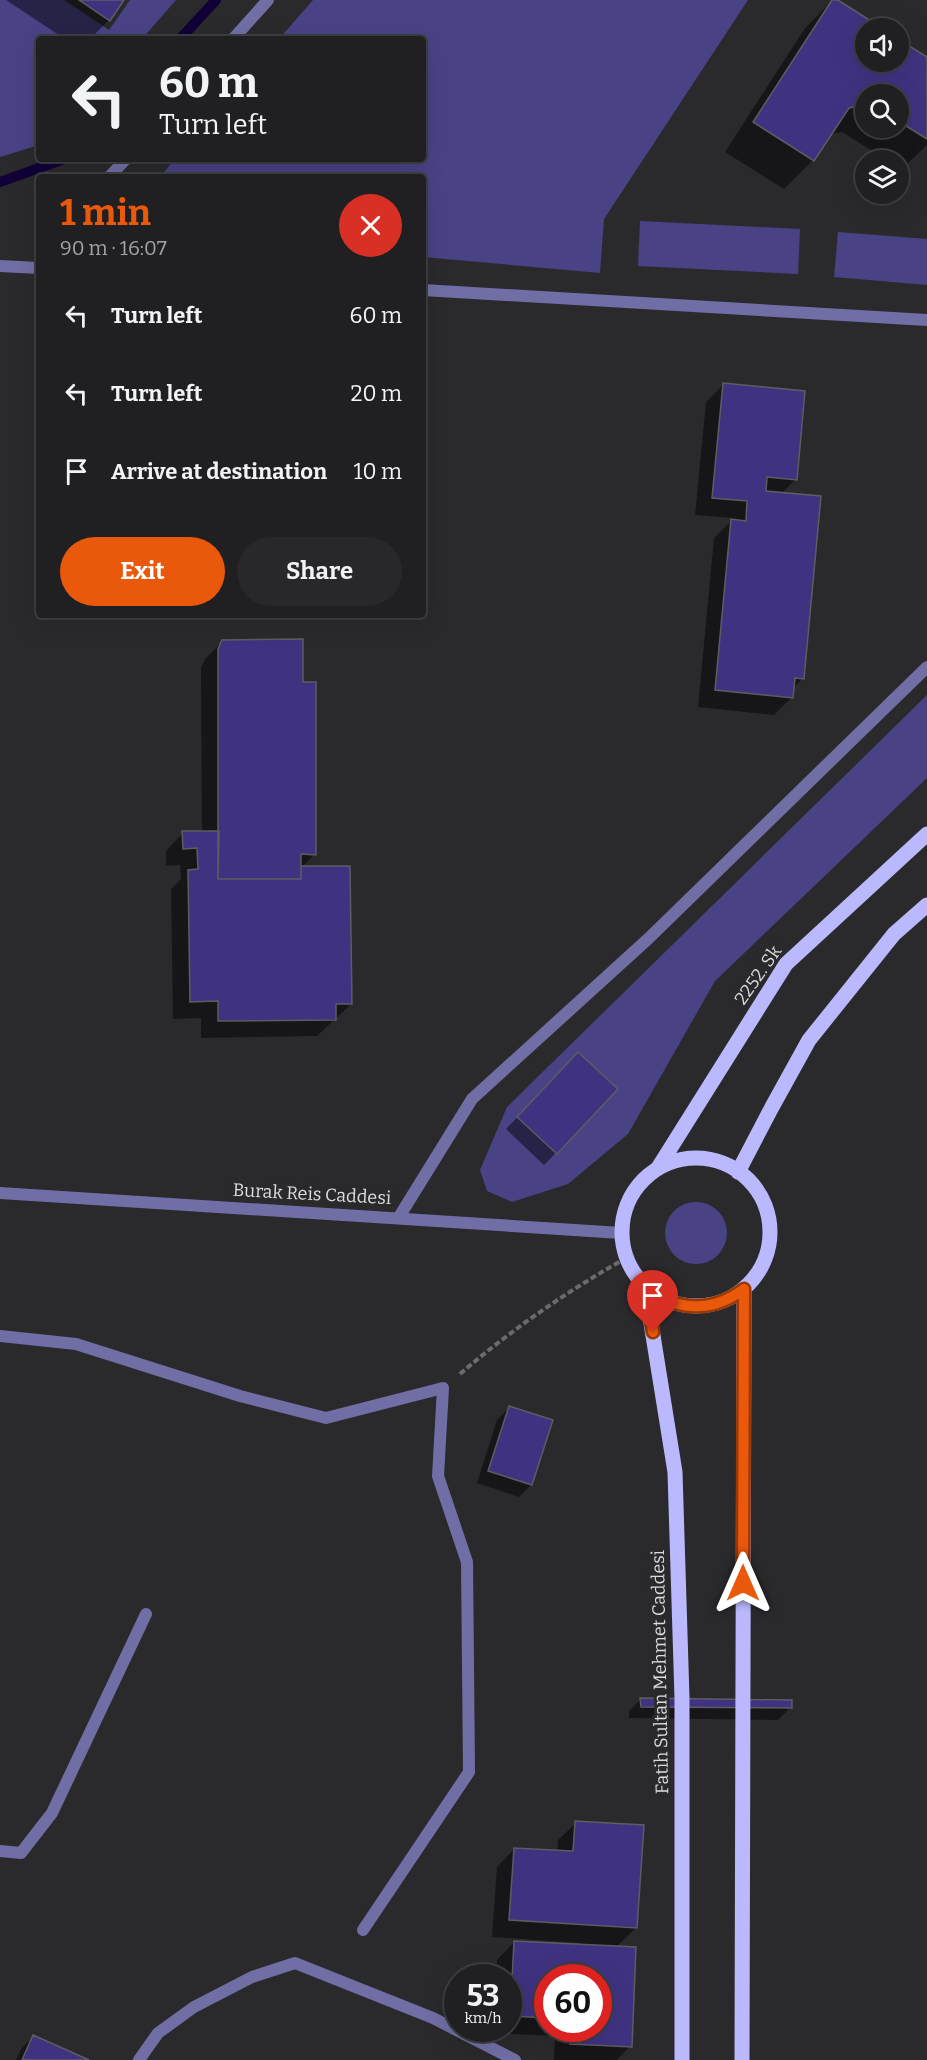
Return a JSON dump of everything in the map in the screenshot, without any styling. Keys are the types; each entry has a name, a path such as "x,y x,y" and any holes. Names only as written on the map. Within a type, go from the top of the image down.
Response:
{"main road":[{"name":"2252. Sk","path":"658,1168 786,964 927,834"},
{"path":"738,1172 809,1040 894,934 927,905"},
{"path":"703,1158 726,1164 738,1172 746,1177 761,1196 769,1218 770,1241 764,1264 751,1283 732,1298 708,1306 682,1306 658,1297 639,1280 626,1258 621,1233 625,1207 638,1185 658,1168 680,1159 703,1158"},
{"name":"Fatih Sultan Mehmet Caddesi","path":"645,1286 675,1472 682,1698 682,2060"},
{"path":"742,2060 744,1289"}],"street":[{"path":"236,36 268,0"},
{"path":"113,174 123,162"},
{"path":"0,266 36,268"},
{"path":"426,290 927,320"},
{"path":"399,1217 472,1099 649,938 927,667"},
{"name":"Burak Reis Caddesi","path":"0,1193 621,1233"},
{"path":"0,1336 76,1344 240,1396 326,1418 443,1388 438,1476 467,1562 469,1772 363,1930"},
{"path":"0,1851 21,1853 52,1813 146,1614"},
{"path":"139,2060 158,2033 194,2007 252,1977 296,1963 433,2018 515,2060"}],"path":[{"path":"443,1388 496,1343 576,1286 626,1258"}],"shaded area":[{"path":"0,0 64,0 109,30 130,0 176,0 145,36 36,36 36,146 0,157"},
{"path":"313,0 748,0 604,219 600,273 426,257 426,174 162,174 172,162 426,162 426,36 282,36"},
{"path":"640,221 800,229 798,274 638,266"},
{"path":"838,232 927,239 927,285 834,277"},
{"path":"927,695 927,778 715,981 628,1134 568,1184 512,1202 487,1191 480,1170 507,1107"},
{"path":"690,1202 702,1202 718,1211 725,1221 727,1233 725,1245 718,1255 702,1264 690,1264 679,1259 670,1250 665,1239 665,1227 670,1216 679,1207"}],"building":[{"path":"79,0 124,0 110,21"},
{"path":"832,0 838,0 866,18 855,18 855,72 909,72 909,46 927,57 927,139 909,128 909,84 855,84 855,107 849,108 814,161 753,122"},
{"path":"723,383 805,391 797,480 767,477 766,491 821,496 804,679 795,678 793,698 715,690 731,519 746,521 747,501 712,498"},
{"path":"303,639 303,682 316,682 316,855 301,854 301,879 218,879 218,649 222,640"},
{"path":"182,831 219,831 218,879 301,879 301,866 350,866 352,1004 336,1004 336,1020 218,1021 218,1001 190,1002 188,870 198,869 197,848 183,849"},
{"path":"578,1052 618,1089 557,1154 517,1117"},
{"path":"509,1406 553,1420 532,1485 488,1471"},
{"path":"640,1698 792,1700 792,1708 641,1707"},
{"path":"575,1821 644,1825 637,1928 509,1920 514,1848 573,1851"},
{"path":"514,1941 636,1947 632,2047 570,2044 570,2042 612,2042 612,1964 534,1964 534,2017 522,2017 522,1964 513,1964"},
{"path":"33,2035 89,2060 22,2060"}],"waterway":[{"path":"183,36 216,0"},
{"path":"0,182 56,162"}],"route":[{"path":"653,1332 645,1286 658,1297 682,1306 708,1306 732,1298 744,1289 743,1583"}]}
